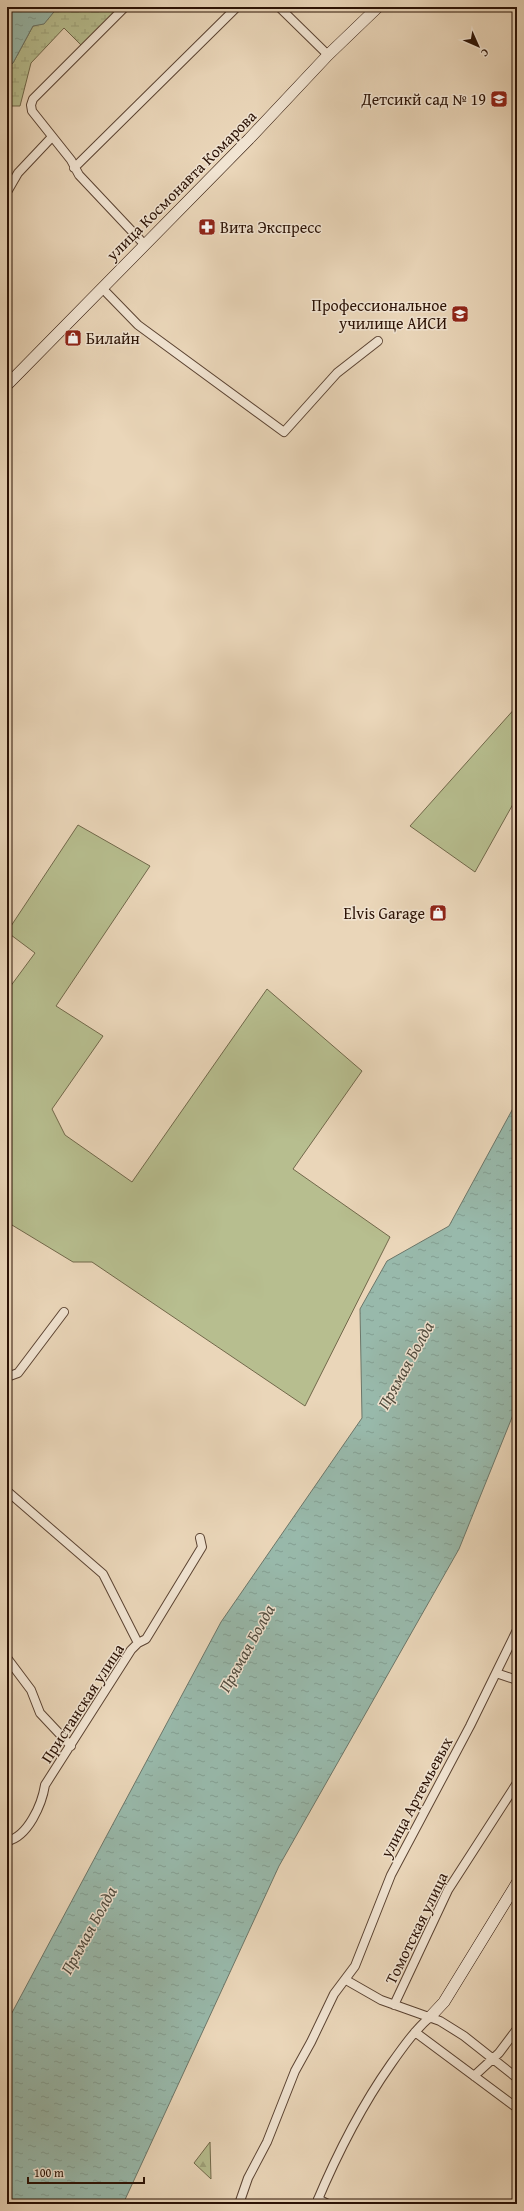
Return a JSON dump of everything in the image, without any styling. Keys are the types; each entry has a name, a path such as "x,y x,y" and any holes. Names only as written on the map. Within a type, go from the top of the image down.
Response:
{"main road":[{"name":"улица Космонавта Комарова","path":"7,385 144,244 249,139 328,55 378,7"},
{"path":"430,2017 444,2002 517,1883"}],"street":[{"path":"125,7 33,99 30,105 32,111 51,138 71,160 74,168 144,244"},
{"path":"74,168 237,7"},
{"path":"279,7 328,55"},
{"path":"7,192 18,173 51,138"},
{"path":"102,288 138,325 284,432 337,373 378,341"},
{"path":"7,1377 18,1373 64,1312"},
{"path":"7,1491 103,1574 138,1643"},
{"name":"Пристанская улица","path":"8,1842 27,1828 44,1796 45,1785 131,1650 138,1643 146,1639 202,1547 200,1538"},
{"name":"улица Артемьевых","path":"239,2204 248,2178 267,2142 295,2071 334,1994 355,1966 391,1874 470,1726 517,1630"},
{"path":"7,1658 31,1690 40,1713 71,1746"},
{"path":"496,1673 517,1680"},
{"name":"Томотская улица","path":"394,2004 448,1890 517,1783"},
{"path":"346,1980 381,2000 430,2017 458,2032 494,2058 517,2078"},
{"path":"328,2204 317,2202 346,2137 370,2094 415,2032 430,2017"},
{"path":"474,2076 494,2058 517,2029"},
{"path":"415,2032 517,2108"}],"green space":[{"path":"58,7 117,7 119,9 81,45 64,28 31,63 20,106 7,106 7,68 13,63 33,26 44,23"},
{"path":"517,706 517,797 475,872 410,826"},
{"path":"78,825 150,866 56,1006 103,1036 52,1109 65,1135 132,1182 267,989 362,1071 293,1169 390,1237 305,1406 92,1262 73,1262 7,1222 7,991 35,953 7,932"},
{"path":"210,2142 211,2179 194,2163"}],"water":[{"path":"7,7 58,7 44,24 33,26 13,63 7,68"},
{"name":"Прямая Болда","path":"517,1101 517,1405 459,1549 279,1866 123,2204 7,2204 7,2022 221,1622 362,1418 360,1309 387,1261 449,1226"}],"place":[{"name":"Детсикй сад № 19","path":"499,99"},
{"name":"Вита Экспресс","path":"207,227"},
{"name":"Профессиональное училище АИСИ","path":"460,314"},
{"name":"Билайн","path":"73,338"},
{"name":"Elvis Garage","path":"438,913"}]}
